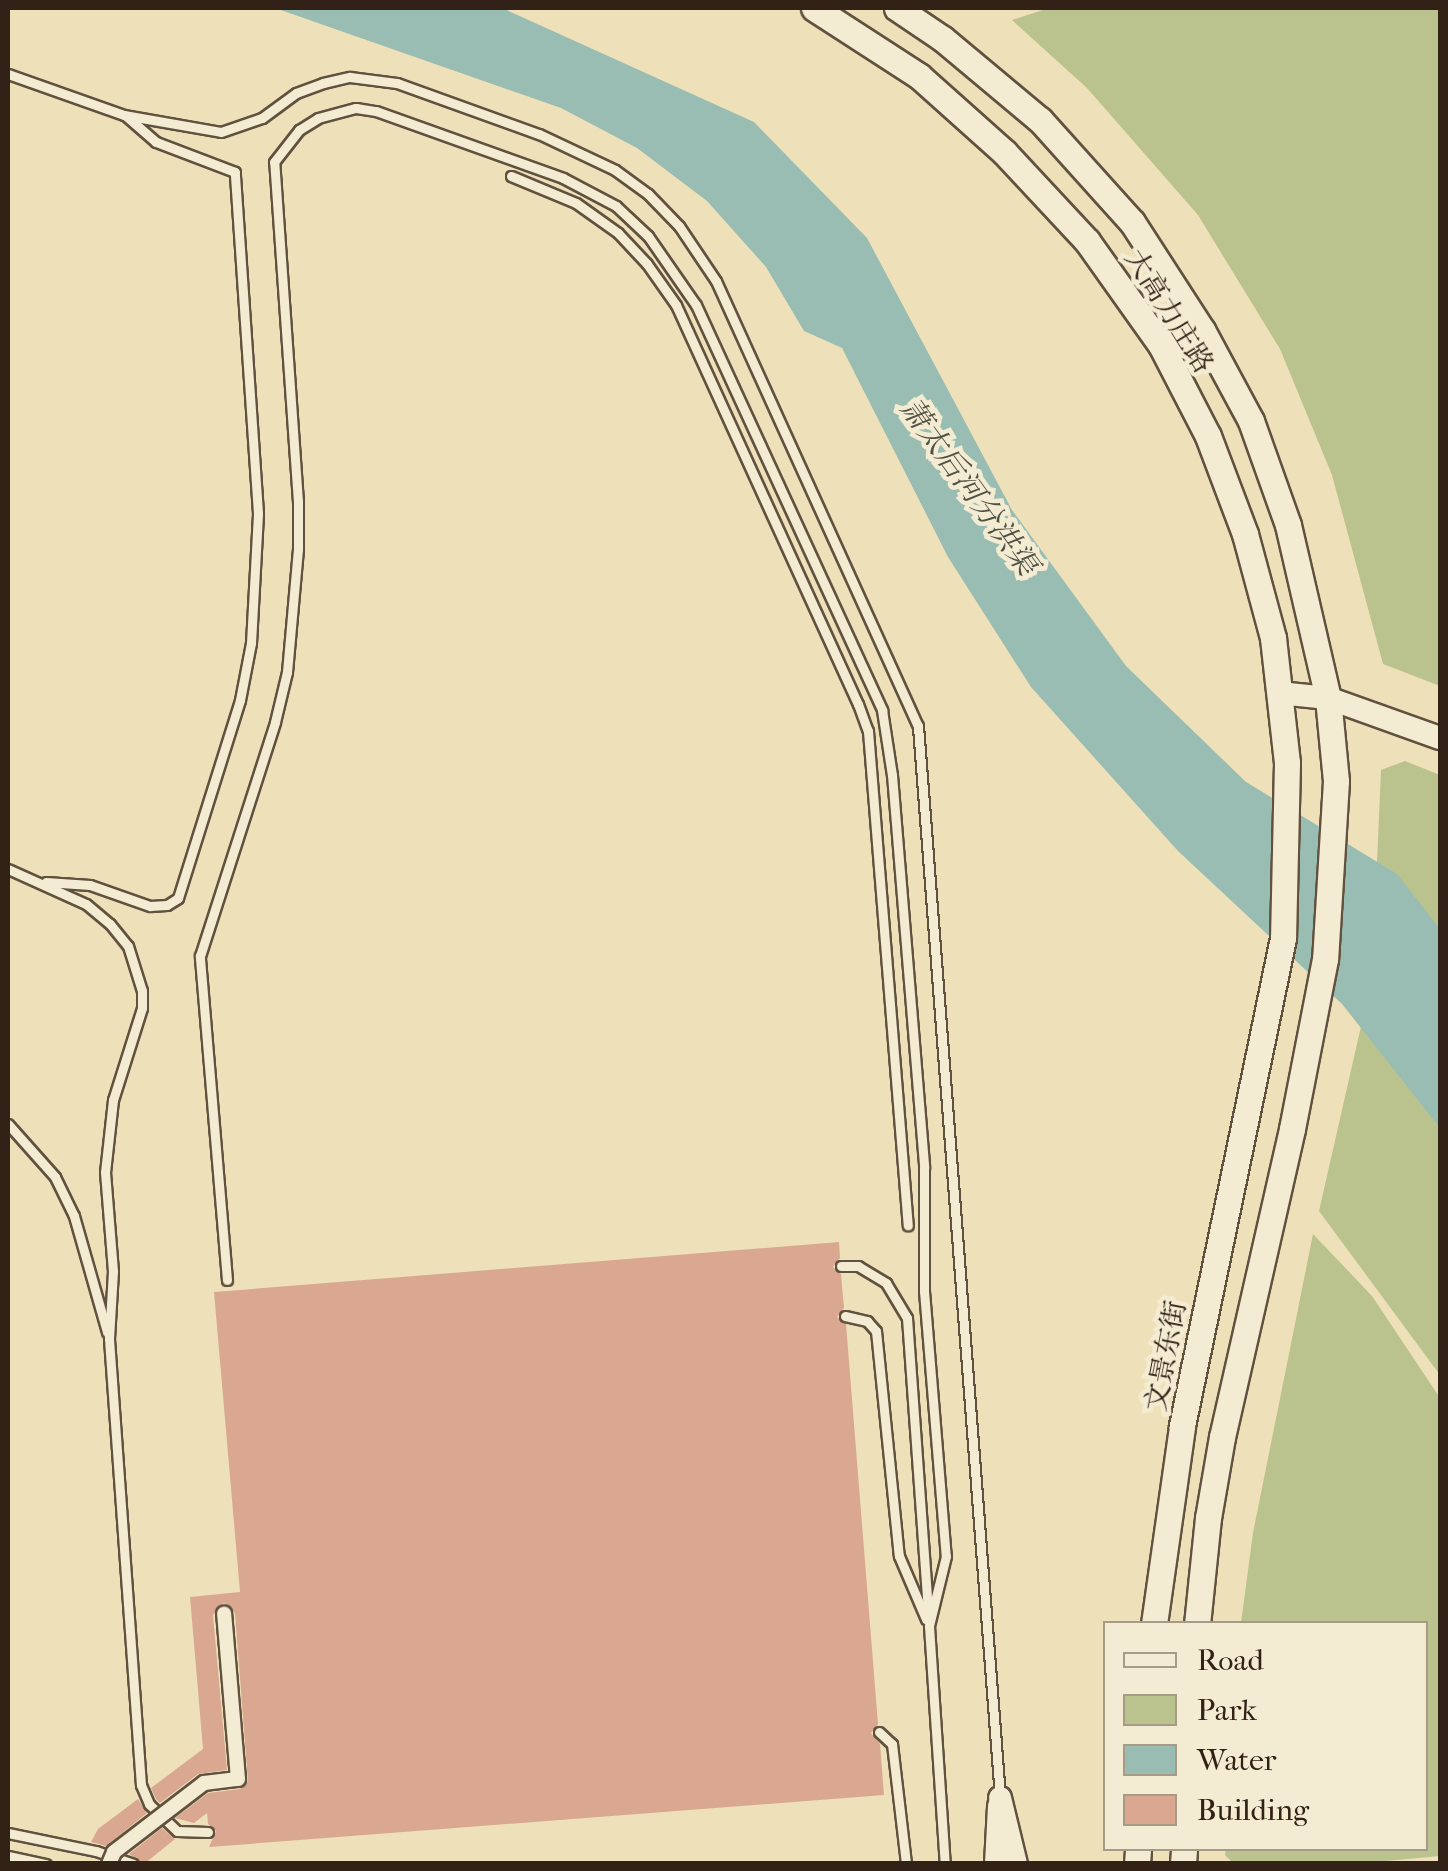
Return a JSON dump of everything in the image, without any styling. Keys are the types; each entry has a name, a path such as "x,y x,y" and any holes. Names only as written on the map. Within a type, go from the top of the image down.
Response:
{"main road":[{"name":"大高力庄路","path":"814,8 920,76 1004,153 1088,241 1161,345 1208,436 1245,534 1272,638 1287,763"},
{"name":"大高力庄路","path":"898,8 943,38 1040,120 1132,222 1202,330 1251,421 1288,525 1328,698 1336,781 1325,959 1292,1129 1222,1436 1197,1621"},
{"name":"文景东街","path":"1154,1621 1176,1462 1247,1102 1284,938 1287,763"}],"street":[{"path":"1279,694 1328,698 1440,738"},
{"path":"108,1864 114,1852 204,1783 238,1779 224,1614"},
{"path":"996,1864 994,1839 1000,1798"},
{"path":"1000,1798 1016,1864"}],"lane":[{"path":"8,74 124,115 221,132 262,118 296,93 323,83 350,77 397,83 567,145 615,170 648,194 679,226 716,281 918,726 1000,1798"},
{"path":"227,1280 200,956 275,722 286,672 298,548 274,162 299,130 327,114 356,108 376,111 563,178 616,206 648,236 696,305 882,710 892,775 924,1168 924,1291 946,1556 930,1626"},
{"path":"42,881 90,885 150,906 166,906 178,898 240,700 251,643 258,523 235,172 156,142 124,115"},
{"path":"511,176 576,203 618,233 647,264 676,306 858,704 868,731 908,1225"},
{"path":"8,869 86,904 110,924 128,946 142,991 142,1008 113,1100 105,1172 113,1271 109,1339 141,1785 149,1804 177,1831 208,1832"},
{"path":"8,1124 55,1178 74,1216 109,1339"},
{"path":"841,1266 858,1266 886,1283 907,1318 945,1864"},
{"path":"845,1316 867,1321 876,1331 899,1556 930,1626"},
{"path":"879,1732 892,1744 906,1864"},
{"path":"8,1834 96,1851 133,1864"},
{"path":"8,1856 46,1864"}],"green space":[{"path":"1049,8 1440,8 1440,686 1383,664 1332,475 1280,349 1198,215 1087,88 1012,20"},
{"path":"1405,761 1440,775 1440,1375 1319,1211 1372,978 1381,770"},
{"path":"1313,1234 1372,1296 1440,1398 1440,1856 1354,1864 1234,1864 1225,1855 1226,1851 1428,1851 1428,1621 1241,1621 1253,1533"}],"water":[{"name":"萧太后河分洪渠","path":"275,8 502,8 754,122 867,238 1012,510 1126,666 1246,782 1397,874 1440,929 1440,1128 1342,1004 1178,851 1031,687 948,557 842,348 804,331 766,267 707,201 637,148 561,108"}],"building":[{"path":"839,1242 840,1258 833,1267 841,1274 844,1308 837,1317 846,1324 878,1724 871,1733 880,1744 884,1795 209,1847 216,1831 208,1824 207,1813 194,1823 175,1818 208,1793 240,1789 248,1782 235,1613 224,1603 213,1615 227,1770 198,1774 160,1803 156,1799 151,1788 203,1749 190,1597 240,1592 214,1292"},
{"path":"138,1799 147,1813 106,1846 91,1842 98,1829"},
{"path":"162,1828 175,1839 144,1864 129,1854"}]}
